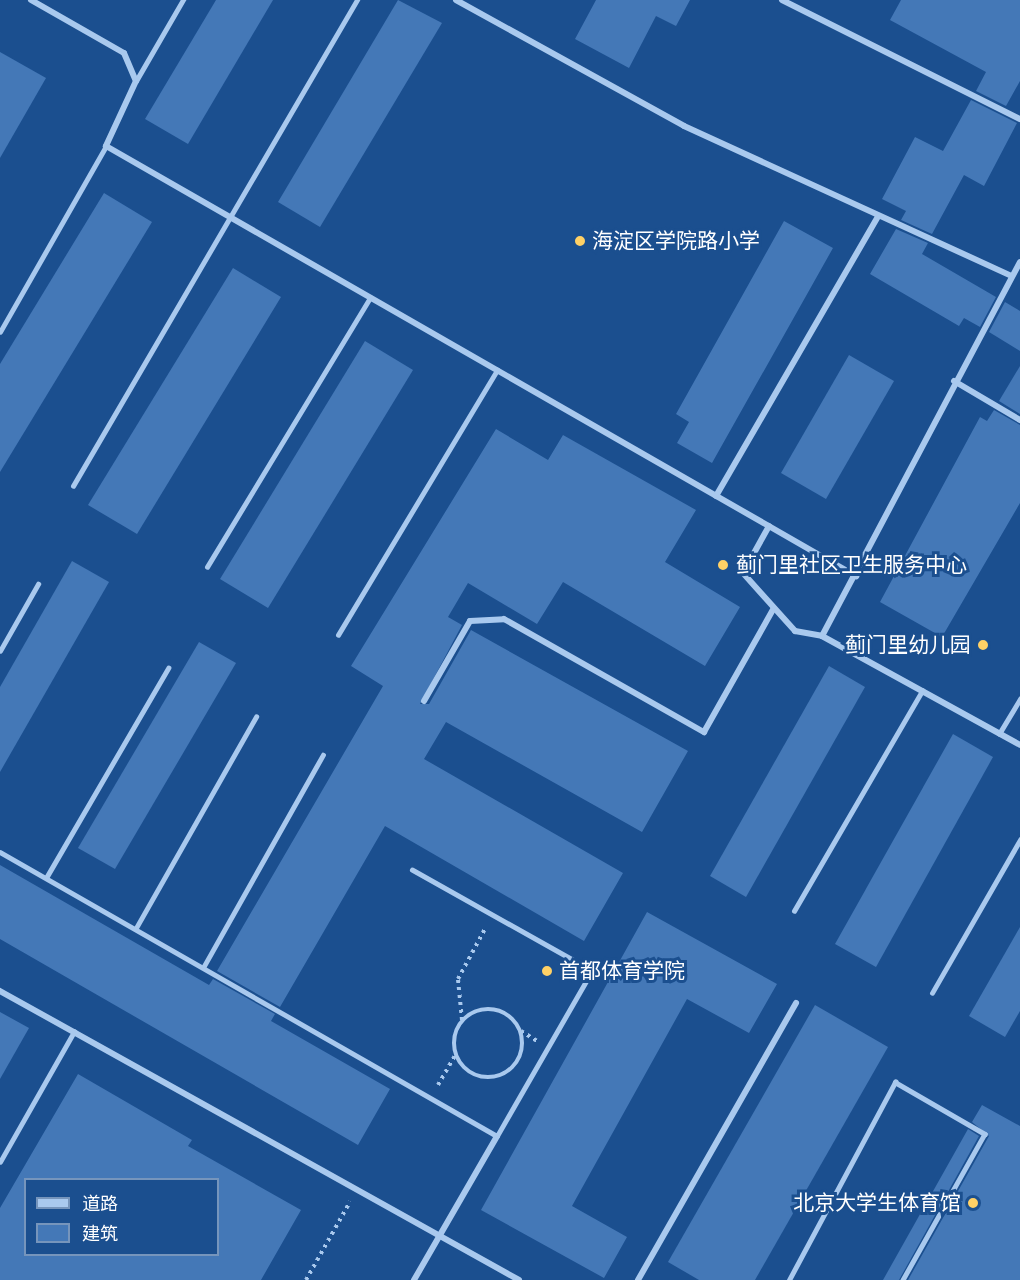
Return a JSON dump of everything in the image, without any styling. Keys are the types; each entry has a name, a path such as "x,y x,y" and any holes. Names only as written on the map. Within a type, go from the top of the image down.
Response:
{"street":[{"path":"31,0 124,53 136,81 106,147 856,576"},
{"path":"456,0 684,126 1011,276"},
{"path":"782,0 1020,119"},
{"path":"716,496 878,216"},
{"path":"822,636 856,576 954,381 1020,262"},
{"path":"954,381 1020,420"},
{"path":"769,526 742,573 795,631 822,636 1020,746"},
{"path":"424,701 470,621 504,619 704,732 774,608"},
{"path":"0,991 519,1280"},
{"path":"638,1280 796,1003"},
{"path":"414,1280 497,1136"}],"lane":[{"path":"136,81 183,0"},
{"path":"73,486 233,219 357,0"},
{"path":"0,332 106,147"},
{"path":"207,567 370,298"},
{"path":"338,635 497,370"},
{"path":"0,651 38,584"},
{"path":"46,878 168,668"},
{"path":"795,911 922,691"},
{"path":"999,734 1020,699"},
{"path":"136,928 255,717"},
{"path":"204,966 323,755"},
{"path":"932,993 1020,840"},
{"path":"0,852 204,966 497,1136 592,971 412,870"},
{"path":"0,1162 74,1032"},
{"path":"789,1280 895,1082 985,1134 903,1280"}],"path":[{"path":"462,1021 482,1009 506,1014 520,1031 521,1052 509,1070 489,1078 468,1072 455,1055 454,1043 462,1021 458,979 492,915"},
{"path":"430,1098 455,1055"},
{"path":"306,1280 357,1190"}],"building":[{"path":"216,0 273,0 188,144 145,119"},
{"path":"398,0 442,23 320,227 278,202"},
{"path":"596,0 690,0 676,26 656,16 629,68 575,39"},
{"path":"901,0 1020,0 1020,81 1006,106 976,91 986,72 890,20"},
{"path":"0,52 46,78 0,158"},
{"path":"971,100 1017,123 984,186 964,175 932,234 901,220 906,211 882,199 915,137 943,151"},
{"path":"104,193 152,222 0,472 0,364"},
{"path":"784,221 833,248 712,463 677,443 689,422 676,414"},
{"path":"896,229 928,243 922,254 996,297 980,327 964,318 959,326 870,274"},
{"path":"233,268 281,297 137,534 88,505"},
{"path":"1005,302 1020,311 1020,351 989,332"},
{"path":"365,341 413,370 268,608 220,579"},
{"path":"849,355 894,381 826,499 781,473"},
{"path":"1020,366 1020,414 999,401"},
{"path":"994,410 1020,425 1020,503 942,637 880,602 980,417 987,421"},
{"path":"496,429 548,460 563,435 696,510 665,562 740,607 705,666 563,582 537,624 468,583 448,617 462,625 420,704 429,704 471,630 688,751 642,832 446,722 424,759 623,873 584,941 385,826 280,1007 217,971 383,686 351,666"},
{"path":"72,561 109,582 0,772 0,687"},
{"path":"199,642 236,663 115,869 78,848"},
{"path":"829,666 865,687 746,897 710,876"},
{"path":"953,734 993,757 876,967 835,944"},
{"path":"0,865 209,985 213,979 275,1014 271,1021 390,1089 358,1145 0,939"},
{"path":"647,912 777,984 749,1033 687,999 572,1206 627,1237 604,1278 481,1210"},
{"path":"1020,927 1020,1011 1005,1037 969,1016"},
{"path":"815,1005 888,1047 755,1280 699,1280 668,1262"},
{"path":"0,1012 29,1028 0,1079"},
{"path":"78,1074 192,1140 188,1146 301,1210 261,1280 0,1280 0,1208"},
{"name":"北京大学生体育馆","path":"982,1105 1020,1126 1020,1280 908,1280 989,1136 972,1122"},
{"path":"968,1129 979,1136 899,1280 883,1280"}],"place":[{"name":"海淀区学院路小学","path":"580,241"},
{"name":"蓟门里社区卫生服务中心","path":"723,565"},
{"name":"蓟门里幼儿园","path":"983,645"},
{"name":"首都体育学院","path":"547,971"},
{"name":"北京大学生体育馆","path":"973,1203"}]}
